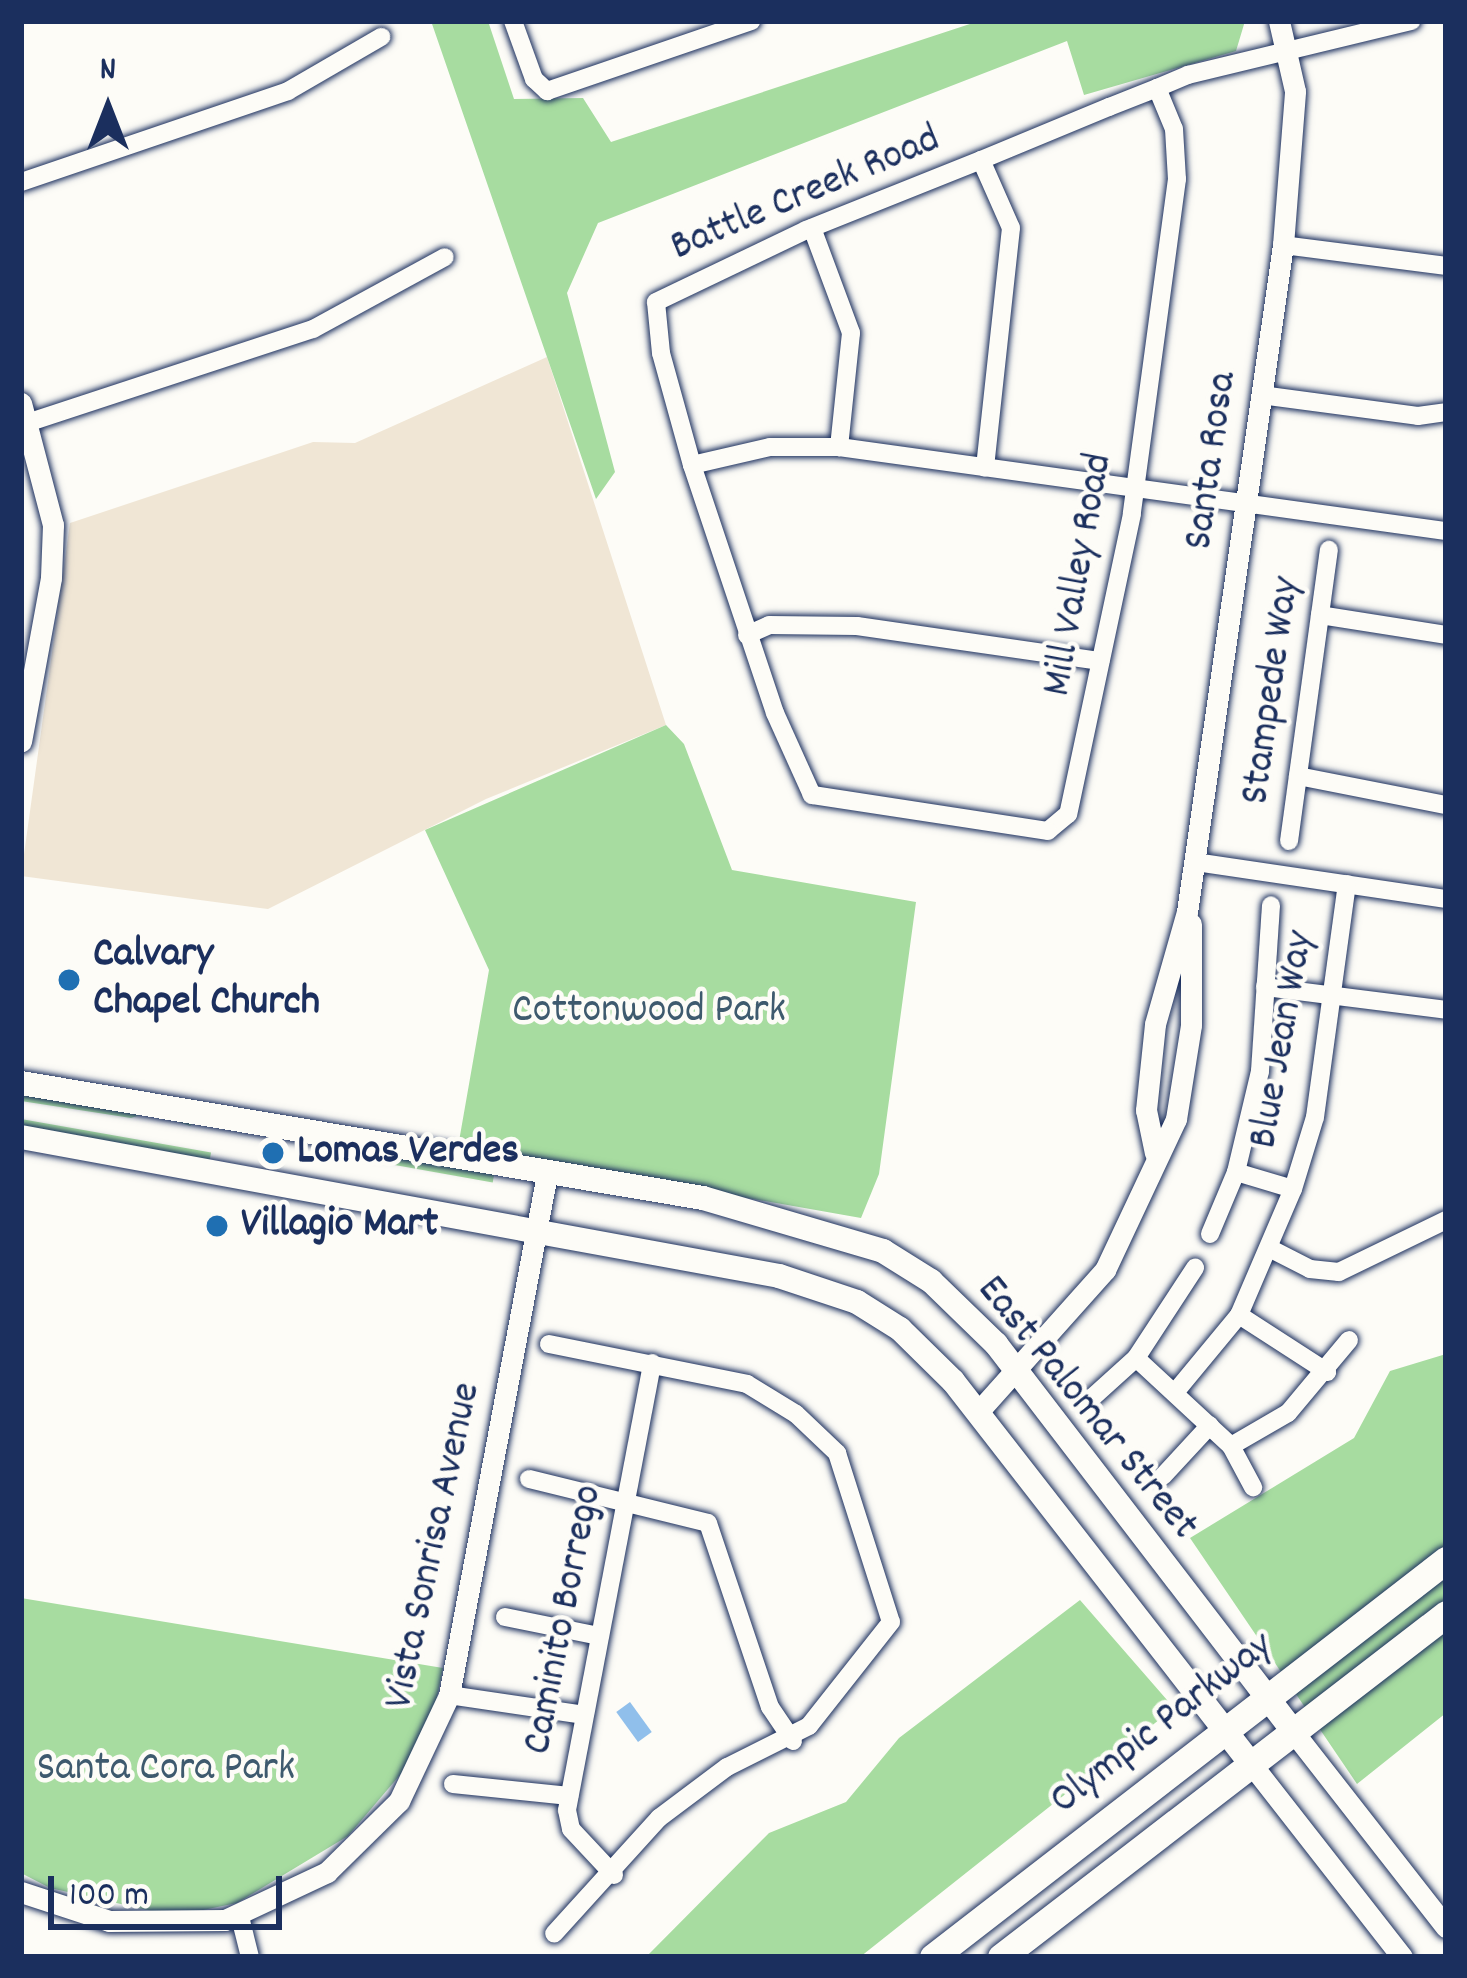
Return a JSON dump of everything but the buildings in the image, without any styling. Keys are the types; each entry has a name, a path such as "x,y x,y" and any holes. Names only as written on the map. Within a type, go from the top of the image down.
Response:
{"main road":[{"name":"East Palomar Street","path":"21,1083 703,1198 883,1252 931,1281 1018,1372 1295,1734"},
{"name":"East Palomar Street","path":"21,1137 541,1229 779,1276 857,1302 901,1329 978,1412 1252,1766"},
{"name":"Olympic Parkway","path":"933,1957 1446,1560"},
{"name":"Olympic Parkway","path":"1001,1957 1446,1614"}],"street":[{"path":"513,21 534,79 547,91 751,21"},
{"name":"Santa Rosa","path":"1155,1153 1146,1111 1155,1024 1187,912 1283,244 1295,127 1291,55 1279,21"},
{"name":"Battle Creek Road","path":"812,795 795,770 692,465 661,353 656,302 812,228 1157,88 1412,21"},
{"path":"21,182 288,91 380,37"},
{"name":"Mill Valley Road","path":"812,795 1048,831 1068,814 1136,487 1177,178 1174,129 1157,88"},
{"path":"981,160 1011,228 1012,271 985,468"},
{"path":"812,228 851,333 838,447"},
{"path":"1283,244 1446,266"},
{"path":"21,741 26,681 53,525 23,417 313,329 445,257"},
{"path":"1261,395 1418,416 1446,412"},
{"path":"692,465 770,447 838,447 1446,531"},
{"name":"Stampede Way","path":"1289,841 1329,550"},
{"path":"1320,615 1446,635"},
{"path":"747,635 769,625 857,626 1101,661"},
{"path":"1298,776 1446,805"},
{"path":"1195,862 1446,899"},
{"name":"Blue Jean Way","path":"1177,1390 1239,1315 1293,1189 1315,1117 1347,884"},
{"path":"1210,1234 1236,1172 1260,1071 1271,905"},
{"name":"Santa Rosa","path":"978,1412 1105,1270 1155,1153 1176,1119 1186,1069 1193,955 1187,912"},
{"path":"1265,987 1446,1010"},
{"path":"1236,1172 1293,1189"},
{"name":"Vista Sonrisa Avenue","path":"239,1917 305,1885 347,1856 399,1801 449,1695 541,1229 547,1174"},
{"path":"1270,1250 1310,1269 1339,1272 1446,1220"},
{"path":"1094,1396 1136,1358 1195,1268"},
{"path":"1239,1315 1327,1372"},
{"path":"1231,1446 1288,1413 1327,1372 1349,1340"},
{"path":"549,1344 747,1384 837,1454 891,1622 793,1741 727,1768 659,1818 614,1875 554,1934"},
{"path":"1136,1358 1177,1390 1231,1446 1253,1486"},
{"name":"Caminito Borrego","path":"614,1875 571,1828 569,1796 652,1363"},
{"path":"1162,1476 1210,1425"},
{"path":"529,1479 700,1518 716,1533 770,1707 793,1741"},
{"path":"505,1617 599,1636"},
{"path":"449,1695 585,1714"},
{"name":"East Palomar Street","path":"1295,1734 1446,1928"},
{"name":"East Palomar Street","path":"1252,1766 1402,1957"},
{"path":"453,1784 569,1796"},
{"path":"21,1892 60,1909 140,1924 239,1917 250,1957"}],"shaded area":[{"path":"547,357 666,725 486,799 268,909 21,876 70,523 313,442 355,443"}],"green space":[{"path":"431,21 488,21 514,99 583,98 611,142 979,21 1245,21 1236,51 1084,95 1067,41 598,223 567,293 615,472 596,499"},
{"name":"Cottonwood Park","path":"666,725 684,744 732,870 916,902 879,1174 861,1218 458,1147 489,970 425,830"},
{"path":"21,1092 200,1117 190,1126 150,1112 131,1118 21,1101"},
{"path":"21,1119 211,1153 209,1162 21,1129"},
{"path":"395,1155 494,1173 493,1182 393,1165"},
{"path":"1446,1354 1446,1713 1357,1784 1190,1538 1354,1438 1390,1371"},
{"name":"Santa Cora Park","path":"21,1598 443,1668 428,1742 348,1836 237,1903 174,1916 50,1888 21,1873"},
{"path":"1080,1600 1174,1708 860,1957 646,1957 769,1833 846,1802 899,1738"}],"water":[{"path":"630,1702 652,1732 638,1742 616,1712"}],"place":[{"name":"Calvary Chapel Church","path":"69,980"},
{"name":"Lomas Verdes","path":"273,1153"},
{"name":"Villagio Mart","path":"217,1226"}]}
